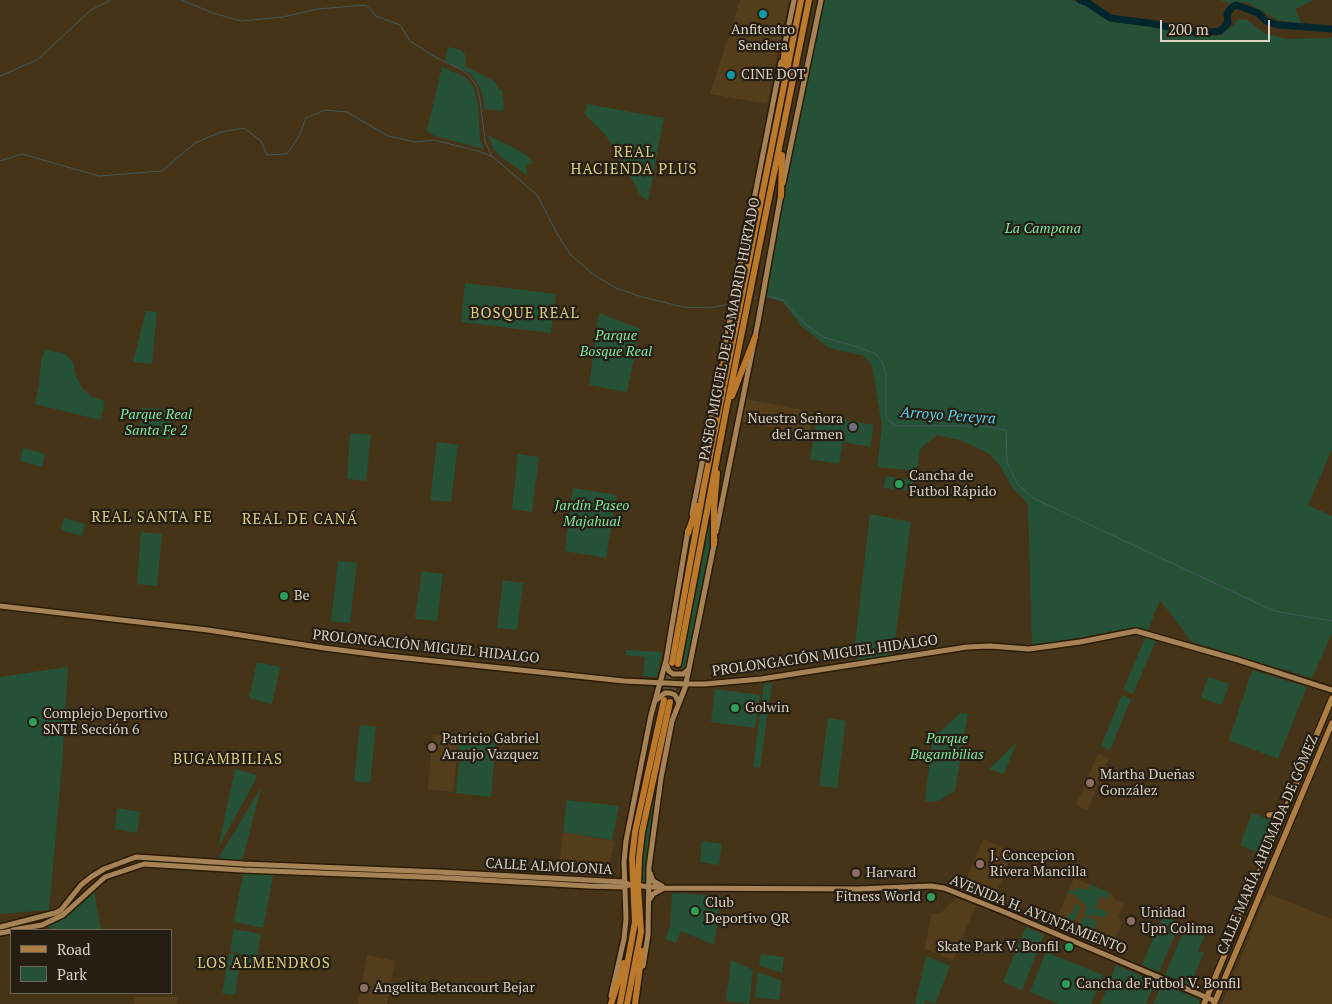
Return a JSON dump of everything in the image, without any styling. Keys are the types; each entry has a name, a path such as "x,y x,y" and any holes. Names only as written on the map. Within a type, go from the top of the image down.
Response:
{"highway":[{"name":"PASEO MIGUEL DE LA MADRID HURTADO","path":"672,663 704,486 801,0"},
{"name":"PASEO MIGUEL DE LA MADRID HURTADO","path":"672,663 715,465 809,0"},
{"path":"806,17 813,0"},
{"path":"782,91 785,46"},
{"path":"781,142 781,196"},
{"path":"744,248 763,186"},
{"path":"726,411 755,337"},
{"path":"721,401 724,354"},
{"path":"714,544 714,508 717,476 715,465"},
{"path":"688,533 704,486"},
{"path":"620,1004 633,936 634,908 630,885 635,832 667,701"},
{"path":"627,1004 641,932 641,908 630,885"},
{"path":"635,1004 644,943 641,932"},
{"path":"610,1004 633,936"}],"main road":[{"name":"CALLE MARÍA AHUMADA DE GÓMEZ","path":"1205,1001 1332,698"},
{"name":"CALLE MARÍA AHUMADA DE GÓMEZ","path":"1215,1003 1332,723"},
{"path":"1300,775 1309,778"},
{"path":"1268,815 1278,814 1286,810"}],"street":[{"path":"610,1004 624,939 630,885 626,842 655,701 660,684 672,663 688,533 794,0"},
{"path":"635,1004 648,935 648,867 664,762 672,721 686,684 821,0"},
{"name":"PROLONGACIÓN MIGUEL HIDALGO","path":"0,606 208,630 387,656 660,684 705,684 761,679 967,647 1037,648 1136,631 1238,660 1332,690"},
{"path":"672,663 666,667 673,674 683,674 689,668"},
{"path":"655,701 665,693 670,693 675,695 679,703"},
{"name":"CALLE ALMOLONIA","path":"0,927 61,910 81,885 91,877 104,868 136,857 236,864 439,872 630,885"},
{"name":"CALLE ALMOLONIA","path":"18,929 42,925 63,915 105,877 144,864 242,870 630,885"},
{"path":"648,867 654,881 664,888 653,894 649,903"},
{"name":"AVENIDA H. AYUNTAMIENTO","path":"630,885 664,888 858,889 931,886 944,888 1205,1001 1215,1003"}],"shaded area":[{"path":"740,0 789,0 767,104 710,94"},
{"path":"746,399 813,412 809,435 742,422"},
{"path":"433,734 459,737 453,792 428,789"},
{"path":"1098,754 1109,758 1087,810 1076,805"},
{"path":"563,832 614,841 607,877 558,874"},
{"path":"983,839 1013,852 993,902 962,890"},
{"path":"1074,878 1112,894 1114,899 1124,903 1119,916 1122,923 1110,951 1053,927"},
{"path":"1267,893 1332,919 1332,1004 1222,1004"},
{"path":"956,898 976,905 953,960 925,949 931,914 941,913"},
{"path":"367,955 395,961 387,1004 358,1004"},
{"path":"135,997 178,998 177,1004 134,1004"}],"green space":[{"name":"La Campana","path":"823,0 1071,0 1091,7 1111,21 1184,32 1194,36 1219,36 1234,25 1238,19 1248,20 1264,33 1286,39 1332,38 1332,449 1308,505 1332,516 1332,633 1312,678 1192,642 1160,600 1148,630 1136,627 1032,645 1028,504 1011,486 1001,467 990,454 960,440 937,435 920,449 917,471 877,467 882,426 872,365 864,356 829,348 801,326 783,302 766,297 785,187"},
{"path":"1220,0 1314,0 1295,9 1302,24 1278,20 1246,2 1229,3"},
{"path":"448,47 461,50 466,56 465,66 494,81 500,90 502,89 503,111 485,109 481,90 471,74 445,61"},
{"path":"442,67 465,77 473,86 478,104 480,140 484,149 435,136 427,131"},
{"path":"587,104 664,118 648,201 640,195 621,158 607,137 585,114"},
{"path":"488,135 518,150 533,162 527,165 528,176 494,150"},
{"path":"465,283 556,294 551,333 461,322"},
{"path":"146,311 157,312 152,364 133,362"},
{"name":"Parque Bosque Real","path":"599,313 640,329 627,392 589,385"},
{"path":"45,349 65,354 73,362 76,376 82,388 92,397 105,401 100,420 35,404 41,361"},
{"name":"Parque Real Santa Fe 2","path":"141,408 173,410 171,439 139,436"},
{"path":"817,415 874,425 870,447 843,442 839,464 810,459"},
{"path":"350,433 371,435 366,481 347,479"},
{"path":"437,442 458,445 451,502 430,500"},
{"path":"23,448 45,454 42,467 20,461"},
{"path":"518,454 539,457 532,512 512,509"},
{"name":"Cancha de Futbol Rápido","path":"886,476 913,480 912,491 884,488"},
{"name":"Jardín Paseo Majahual","path":"573,488 617,495 606,558 565,551"},
{"path":"714,491 713,542 687,667 681,671"},
{"path":"870,514 911,522 893,655 859,660 854,652"},
{"path":"64,518 85,524 82,536 61,530"},
{"path":"141,532 162,534 157,586 137,584"},
{"path":"338,561 357,563 350,623 331,621"},
{"path":"422,571 443,574 437,621 416,619 415,617"},
{"path":"503,580 523,583 517,630 497,628"},
{"path":"1146,636 1156,640 1133,694 1123,690"},
{"path":"626,650 662,652 657,677 643,676 645,657 626,655"},
{"path":"257,662 280,667 272,704 249,698"},
{"path":"68,667 62,766 49,910 0,914 0,677"},
{"path":"1252,670 1307,687 1278,759 1229,740"},
{"path":"1208,677 1229,684 1222,705 1201,698"},
{"path":"772,683 760,768 753,767 764,684"},
{"name":"Golwin","path":"715,689 760,695 755,728 711,722"},
{"path":"1122,695 1131,699 1110,750 1101,746"},
{"name":"Parque Bugambilias","path":"960,713 968,714 955,791 940,800 933,802 925,801 933,733 939,733"},
{"path":"828,718 846,721 837,788 819,786"},
{"path":"360,725 376,727 370,783 354,781"},
{"path":"460,736 496,740 491,797 456,793"},
{"path":"1017,742 1004,774 989,769"},
{"path":"235,769 256,775 255,781 218,848"},
{"path":"658,778 655,816 648,854 647,882 645,884 643,882 643,856 645,839"},
{"path":"261,788 242,861 218,859"},
{"path":"567,800 619,806 612,840 563,832"},
{"path":"117,808 140,812 137,833 115,829"},
{"path":"1252,813 1277,822 1264,855 1240,845"},
{"path":"702,841 722,844 719,865 700,862"},
{"path":"245,873 273,876 263,928 235,922 234,920"},
{"path":"1090,884 1110,893 1107,899 1100,896 1096,908 1108,912 1106,917 1104,916 1103,918 1093,914 1092,917 1084,914 1087,907 1075,895 1068,892 1069,890 1075,891 1075,888 1089,890"},
{"path":"94,891 101,929 51,929 48,927 48,924 63,918"},
{"name":"Club Deportivo QR","path":"672,893 721,896 714,945 681,931 676,943 665,939 670,926"},
{"path":"1076,904 1080,906 1074,923 1080,925 1084,916 1097,921 1090,939 1087,941 1063,931 1069,913 1072,914"},
{"path":"1163,916 1180,923 1159,972 1142,965"},
{"path":"1186,925 1206,933 1198,951 1204,953 1190,985 1165,975"},
{"path":"1026,927 1044,935 1022,990 1003,982"},
{"path":"234,929 261,934 255,969 241,967 243,954 230,951"},
{"name":"Cancha de Futbol V. Bonfil","path":"1046,952 1103,975 1091,1004 1059,1004 1030,992"},
{"path":"229,953 241,955 235,995 222,993"},
{"path":"761,954 784,957 782,973 759,965"},
{"path":"926,956 950,966 935,1004 926,1000 924,1004 915,1004"},
{"path":"731,960 753,970 749,1004 726,1001"},
{"path":"1116,965 1155,982 1146,1004 1101,1004"},
{"path":"758,972 782,981 779,1000 755,997"},
{"path":"1162,984 1200,1000 1199,1004 1153,1004"}],"waterway":[{"path":"0,76 37,60 91,10 111,0"},
{"path":"181,0 213,13 241,21 283,17 317,9 366,5 376,16 400,25 410,41 437,58 462,70 470,77 477,87 485,141 492,157"},
{"path":"1080,0 1088,3 1110,18 1149,23 1199,33 1220,31 1228,23 1227,14 1236,5 1258,13 1266,21 1278,25 1332,29"},
{"name":"Arroyo Pereyra","path":"0,161 22,154 99,176 162,171 195,143 221,132 244,128 261,141 267,155 287,154 299,136 306,118 325,110 347,112 388,136 415,142 434,140 478,151 493,157 537,195 559,237 571,255 594,275 616,288 683,307 709,308 731,304"},
{"name":"Arroyo Pereyra","path":"764,295 783,300 806,325 823,337 876,354 882,362 886,373 886,418 897,426 991,427 1006,430 1007,462 1018,485 1033,498 1274,611 1332,621"},
{"name":"Arroyo Pereyra","path":"752,299 760,296"}],"tunnel":[{"path":"664,699 672,663"},
{"path":"670,702 678,664"}],"place":[{"name":"Anfiteatro Sendera","path":"763,14"},
{"name":"CINE DOT","path":"731,75"},
{"name":"Nuestra Señora del Carmen","path":"853,427"},
{"name":"Cancha de Futbol Rápido","path":"899,484"},
{"name":"Be","path":"284,596"},
{"name":"Golwin","path":"735,708"},
{"name":"Complejo Deportivo SNTE Sección 6","path":"33,722"},
{"name":"Patricio Gabriel Araujo Vazquez","path":"432,747"},
{"name":"Martha Dueñas González","path":"1090,783"},
{"name":"J. Concepcion Rivera Mancilla","path":"980,864"},
{"name":"Harvard","path":"856,873"},
{"name":"Fitness World","path":"931,897"},
{"name":"Club Deportivo QR","path":"695,911"},
{"name":"Unidad Upn Colima","path":"1131,921"},
{"name":"Skate Park V. Bonfil","path":"1069,947"},
{"name":"Cancha de Futbol V. Bonfil","path":"1066,984"},
{"name":"Angelita Betancourt Bejar","path":"364,988"}],"district":[{"name":"REAL HACIENDA PLUS","path":"634,162"},
{"name":"BOSQUE REAL","path":"525,314"},
{"name":"REAL SANTA FE","path":"152,518"},
{"name":"REAL DE CANÁ","path":"300,520"},
{"name":"BUGAMBILIAS","path":"228,760"},
{"name":"LOS ALMENDROS","path":"264,964"}]}
